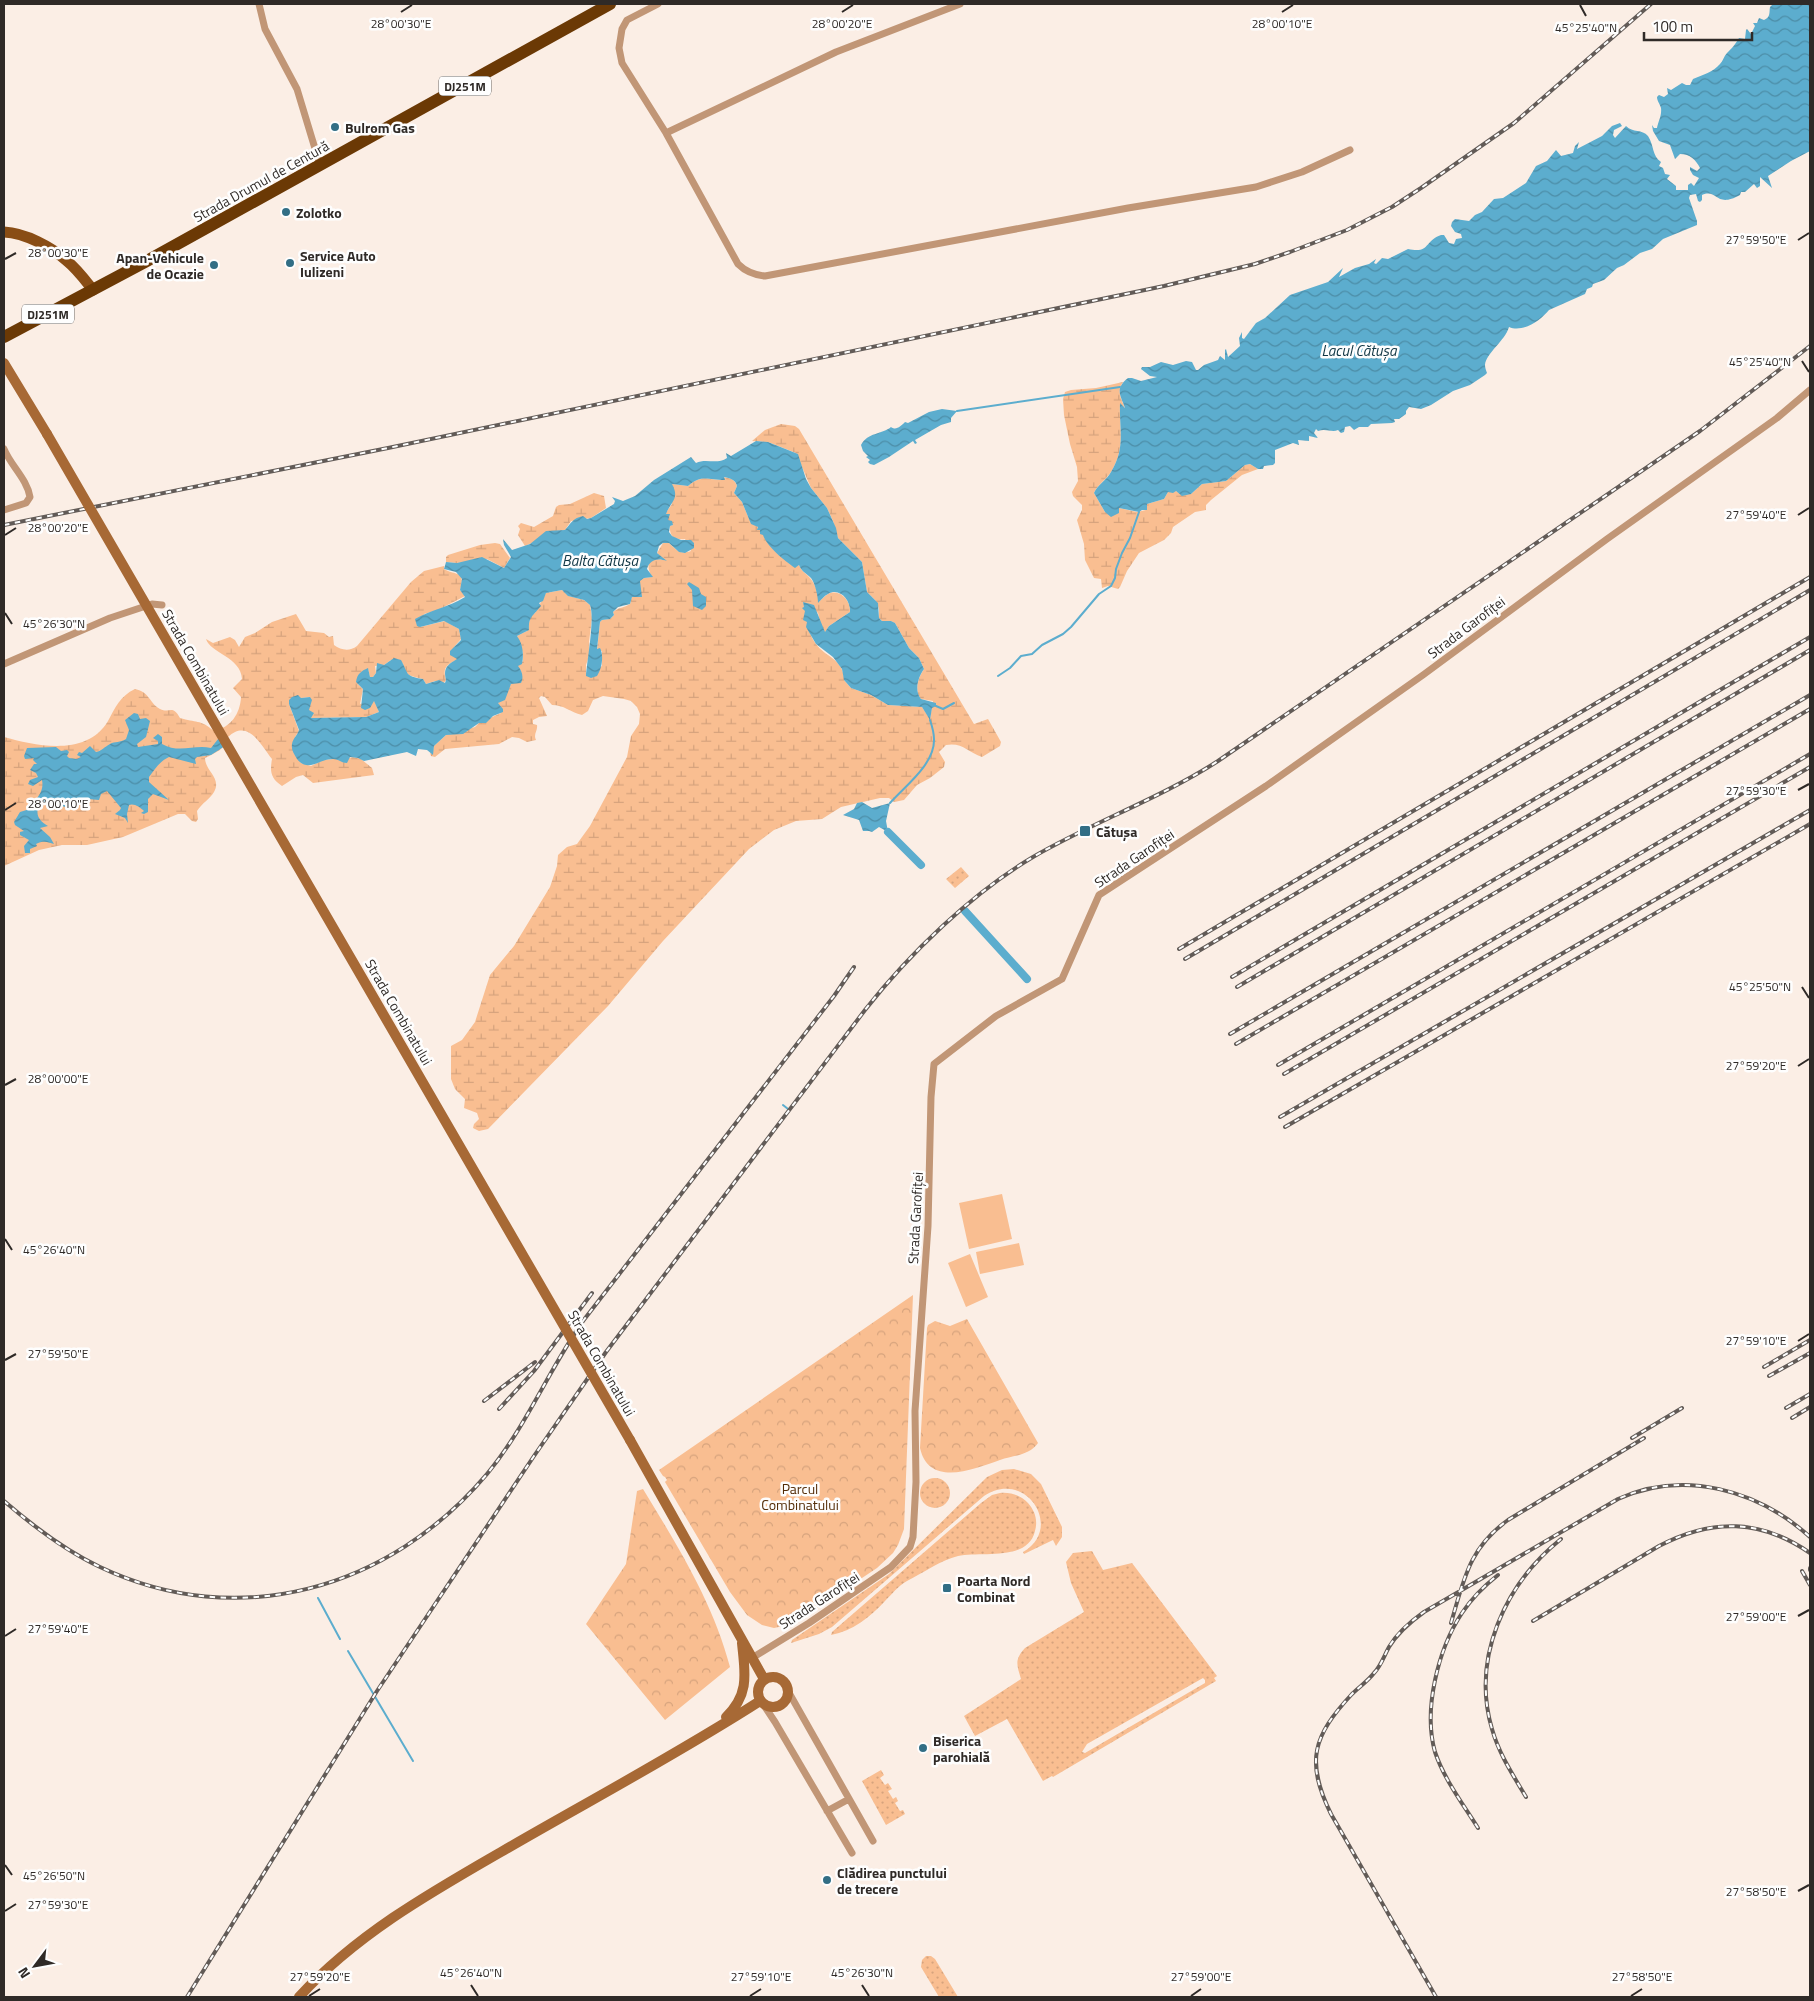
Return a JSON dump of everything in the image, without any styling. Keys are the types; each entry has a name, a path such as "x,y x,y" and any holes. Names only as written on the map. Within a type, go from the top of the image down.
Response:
{"highway":[{"name":"Strada Drumul de Centură","path":"4,337 320,165 606,5"}],"main road":[{"path":"4,232 22,236 59,254 75,268 93,290"}],"street":[{"path":"259,4 265,29 298,89 320,165"},
{"path":"658,4 627,20 622,29 619,48 622,63 666,133 738,264 749,272 766,276 1128,208 1256,187 1302,172 1350,150"},
{"path":"666,133 836,52 960,4"},
{"name":"Strada Combinatului","path":"4,363 630,1440 764,1680"},
{"name":"Strada Garofiței","path":"752,1658 891,1567 910,1547 913,1537 916,1482 915,1403 928,1226 931,1097 934,1064 996,1016 1062,979 1099,895 1266,786 1376,708 1742,443 1810,390"},
{"path":"4,449 8,460 28,488 30,497 26,503 4,510"},
{"path":"4,664 110,618 152,604 162,605"},
{"path":"711,1730 731,1713 742,1697 744,1680 742,1640"},
{"path":"852,1853 775,1722 761,1702 758,1687 764,1680 773,1677 785,1682 788,1691 872,1842"},
{"path":"761,1702 771,1708 780,1706 787,1699 788,1691"},
{"path":"299,1997 343,1954 398,1913 761,1702"},
{"path":"827,1811 849,1799"}],"green space":[{"path":"1123,382 1120,393 1125,409 1120,404 1121,439 1119,455 1111,472 1094,493 1105,512 1119,508 1137,512 1146,510 1147,504 1164,499 1168,492 1176,491 1191,494 1202,484 1226,481 1245,465 1250,464 1258,469 1242,475 1211,500 1206,505 1206,510 1195,512 1173,527 1171,533 1164,540 1139,553 1118,589 1108,586 1102,588 1101,579 1094,578 1085,560 1084,544 1077,520 1082,510 1082,505 1073,496 1072,492 1078,481 1077,467 1064,415 1063,399 1065,392 1071,390 1096,388"},
{"path":"781,424 795,426 799,429 974,724 988,719 1001,742 1000,746 982,757 961,746 946,745 939,752 945,762 944,767 917,785 904,800 894,802 889,798 880,798 841,807 822,819 796,821 774,830 749,849 663,941 608,1006 488,1129 479,1131 473,1128 479,1119 477,1113 464,1108 465,1099 455,1089 451,1079 451,1046 462,1040 475,1022 490,975 514,946 550,887 557,866 558,855 567,847 577,844 590,826 627,757 631,736 639,724 640,714 637,707 631,701 624,699 603,696 593,700 588,711 582,715 560,706 552,705 545,697 541,696 539,698 547,716 533,720 533,724 537,725 536,740 527,742 512,737 499,744 445,749 435,757 431,756 430,752 432,754 434,746 446,735 475,727 479,723 501,713 498,703 511,684 522,681 521,671 517,666 523,661 523,653 517,636 527,631 531,615 535,613 546,593 562,590 569,596 584,600 590,605 592,618 589,642 590,653 586,665 586,673 602,666 602,651 597,650 600,622 610,619 614,615 613,612 617,609 630,604 632,597 638,597 640,581 644,578 652,577 649,563 659,559 664,560 657,553 663,543 669,543 681,552 691,551 685,539 673,537 670,526 673,525 667,520 665,514 672,504 672,484 688,486 697,480 705,478 724,480 723,477 730,478 737,486 734,493 742,502 749,519 761,530 772,548 793,566 799,565 812,580 818,602 832,593 840,594 847,600 850,612 829,626 825,633 822,630 818,613 803,602 813,640 838,663 844,680 851,688 871,695 888,705 922,707 930,719 933,701 921,699 917,688 924,669 919,658 909,648 895,623 882,621 879,618 879,608 875,600 867,592 862,562 838,538 827,508 811,488 796,453 768,442 752,441 765,430"},
{"path":"594,493 604,496 606,508 591,518 571,521 565,530 546,532 536,541 525,546 518,535 520,529 518,526 521,523 534,527 553,516 556,507 559,505 570,504"},
{"path":"500,544 510,558 504,568 487,559 457,563 446,562 448,555 480,545"},
{"path":"444,566 444,569 461,576 462,584 460,590 465,596 438,610 424,614 420,627 445,621 459,629 461,639 454,647 458,659 446,667 446,680 444,683 435,681 426,684 423,679 407,673 403,663 391,660 384,665 375,666 376,673 373,677 370,677 368,669 358,684 363,689 360,704 374,700 379,712 366,717 311,718 308,710 310,697 301,698 289,704 299,731 295,737 294,753 301,763 311,766 323,760 341,760 353,757 361,759 372,768 374,775 313,783 303,775 282,786 273,777 271,771 272,759 259,741 248,732 242,730 228,737 222,748 205,758 215,779 216,787 214,792 197,811 198,819 196,822 192,821 185,814 178,814 123,837 87,845 62,845 39,850 4,866 4,737 31,743 60,746 87,740 99,732 122,699 135,689 147,695 160,709 166,711 173,710 180,718 201,723 214,731 220,729 234,719 239,709 241,697 233,688 242,679 237,665 213,648 206,639 213,643 230,637 235,640 239,647 245,637 272,622 296,614 306,631 324,633 329,637 333,636 334,645 348,650 357,646 411,582 424,571"},
{"path":"961,867 969,876 955,888 946,879"},
{"path":"1002,1194 1012,1239 969,1249 959,1203"},
{"path":"1019,1243 1024,1265 980,1274 976,1252"},
{"path":"970,1254 988,1297 966,1307 948,1263"},
{"name":"Parcul Combinatului","path":"913,1295 904,1529 898,1545 893,1553 877,1568 793,1624 774,1628 762,1625 747,1615 730,1592 665,1482 667,1480 659,1470"},
{"path":"967,1319 1038,1443 1025,1453 978,1468 966,1471 942,1472 933,1468 925,1460 920,1448 927,1328 928,1325 935,1321 950,1326"},
{"path":"1014,1469 1031,1474 1041,1484 1062,1527 1062,1537 1056,1546 1053,1540 1024,1554 1023,1552 1035,1542 1040,1529 1040,1516 1035,1504 1025,1495 1013,1490 999,1489 984,1496 832,1627 819,1634 791,1643 792,1640 889,1574 987,1477 1002,1470"},
{"path":"935,1478 941,1479 949,1487 949,1499 941,1507 935,1508 929,1507 921,1499 920,1493 921,1487 929,1479"},
{"path":"643,1489 681,1553 704,1597 723,1643 730,1667 665,1720 586,1624 626,1564 637,1491"},
{"path":"1000,1493 1019,1496 1028,1503 1034,1512 1036,1523 1031,1541 1014,1551 958,1556 945,1560 904,1583 854,1627 831,1635 832,1632 981,1503 992,1495"},
{"path":"1092,1551 1103,1570 1132,1563 1217,1676 1214,1678 1216,1681 1053,1777 1043,1781 1007,1719 975,1736 964,1716 1021,1679 1017,1663 1019,1656 1025,1648 1084,1612 1071,1583 1066,1562 1073,1553","holes":["1203,1678 1205,1683 1085,1753 1082,1752 1087,1744"]},
{"path":"881,1770 884,1775 880,1778 885,1785 888,1783 892,1789 888,1791 893,1799 896,1797 898,1801 895,1803 900,1811 903,1810 905,1814 886,1825 862,1781"},
{"path":"926,1956 931,1956 935,1959 958,1997 939,1997 921,1967 922,1960"}],"water":[{"name":"Lacul Cătușa","path":"1773,4 1810,4 1810,151 1768,176 1772,188 1760,177 1760,186 1757,188 1754,184 1745,192 1741,192 1740,195 1732,199 1721,199 1707,194 1702,195 1700,202 1696,194 1690,195 1689,198 1697,225 1663,239 1652,249 1640,253 1617,268 1604,280 1593,284 1592,287 1587,289 1585,294 1549,310 1541,318 1526,327 1509,327 1504,337 1486,360 1487,373 1485,375 1470,385 1453,391 1431,405 1421,409 1409,407 1406,414 1399,419 1394,419 1395,422 1392,423 1371,424 1368,427 1359,427 1354,430 1350,426 1345,427 1344,432 1341,433 1338,430 1318,431 1316,429 1314,433 1318,438 1309,436 1309,441 1298,440 1299,445 1293,443 1275,450 1275,463 1264,466 1263,469 1258,469 1250,464 1245,465 1226,481 1202,484 1191,494 1182,496 1176,491 1173,493 1168,492 1164,499 1147,504 1147,510 1139,512 1119,508 1119,513 1111,517 1105,512 1094,493 1097,487 1109,475 1119,454 1121,438 1120,403 1125,408 1120,396 1121,386 1128,378 1141,381 1157,377 1150,376 1141,369 1142,367 1150,367 1161,362 1173,365 1186,361 1192,362 1196,370 1198,370 1204,365 1218,360 1220,356 1225,360 1226,349 1228,357 1240,346 1239,338 1242,332 1242,338 1244,339 1256,323 1265,318 1290,295 1328,282 1343,268 1339,277 1376,259 1374,263 1376,264 1382,258 1388,259 1408,249 1420,250 1441,235 1444,235 1449,243 1454,244 1456,239 1462,238 1461,234 1455,232 1451,226 1455,219 1469,221 1475,215 1482,212 1494,199 1503,198 1526,183 1536,166 1547,161 1556,150 1561,156 1573,153 1575,146 1579,142 1577,149 1602,136 1612,126 1620,123 1622,126 1614,130 1613,135 1615,138 1626,126 1646,134 1650,139 1656,157 1661,162 1659,166 1663,168 1665,174 1670,175 1667,179 1676,186 1676,190 1688,190 1688,185 1691,183 1694,186 1699,178 1693,175 1690,167 1697,171 1700,168 1697,162 1684,154 1680,154 1675,159 1670,145 1659,141 1653,131 1652,125 1654,128 1657,128 1661,114 1657,97 1659,95 1664,97 1668,94 1667,88 1671,90 1682,83 1690,85 1693,79 1717,67 1739,38 1745,39 1747,29 1751,34 1755,26 1753,23 1757,23 1759,18 1764,20 1768,17 1770,7"},
{"path":"942,409 957,411 951,418 951,422 941,425 915,440 917,443 915,444 913,441 874,465 868,462 870,460 866,457 868,456 863,451 861,445 867,438 891,427 898,428 905,422 908,423 929,412"},
{"name":"Balta Cătușa","path":"756,441 768,442 798,454 806,479 827,508 836,528 838,538 862,562 867,592 878,603 879,618 882,621 895,623 909,648 919,658 924,669 918,684 919,696 921,699 936,703 936,706 932,708 930,720 922,707 888,705 871,695 851,688 844,680 842,669 833,657 816,644 806,627 807,622 803,620 805,611 802,608 804,607 803,602 814,605 825,632 829,626 850,612 847,600 837,592 832,592 818,603 816,590 811,578 799,565 795,568 772,549 763,535 760,534 760,530 757,530 758,527 751,524 742,502 734,493 737,486 735,482 724,477 725,480 705,478 697,480 688,486 672,484 675,497 666,514 670,514 668,520 672,521 673,525 670,526 669,532 672,536 681,540 691,540 694,543 694,548 685,553 679,552 669,543 663,543 659,546 657,553 667,561 655,560 650,563 647,569 653,577 644,578 640,581 642,597 632,597 630,604 618,607 610,619 600,622 597,649 600,648 602,662 597,676 591,678 586,676 591,629 590,605 584,600 568,596 562,590 546,593 543,601 539,603 541,606 530,619 529,630 517,636 521,642 523,657 522,664 518,666 522,679 521,683 511,684 505,700 498,703 503,712 493,716 486,723 479,723 463,734 446,735 434,746 433,755 427,750 418,749 416,756 407,752 364,761 350,757 347,763 333,759 305,765 297,759 292,746 299,730 289,704 289,700 292,697 298,695 301,698 310,697 312,700 309,710 314,713 311,718 366,717 379,712 374,701 370,708 365,710 361,708 363,689 356,682 357,677 368,668 370,677 373,677 376,673 377,663 384,665 394,658 401,660 410,675 423,679 426,684 439,680 445,683 447,667 457,659 450,655 450,651 461,640 459,629 444,621 420,627 417,626 415,619 465,597 460,590 462,579 456,572 444,569 446,562 457,563 482,557 504,568 511,557 504,545 503,539 512,550 530,544 546,531 565,530 577,518 583,516 587,519 591,518 614,504 615,501 612,497 623,501 635,496 654,480 691,457 696,463 719,461 727,458 726,453 731,456"},
{"path":"689,582 699,588 701,594 706,597 706,606 702,610 693,606 692,590 687,584"},
{"path":"134,713 138,714 140,719 146,718 150,721 146,737 137,744 138,747 158,744 158,741 153,738 158,734 162,737 162,744 181,749 211,748 222,734 225,746 211,755 197,757 195,759 196,764 169,757 163,761 149,777 149,782 169,800 153,794 148,799 148,812 144,814 141,813 144,811 139,807 129,805 128,823 125,818 115,814 121,808 107,791 101,794 99,800 88,799 65,807 60,805 57,799 51,798 39,805 37,812 40,820 48,826 40,828 50,837 54,844 41,842 30,849 30,853 25,853 24,846 29,840 20,835 20,832 24,831 15,825 14,822 20,812 33,808 33,803 41,793 42,787 42,780 33,786 28,784 30,780 38,777 36,773 30,770 34,764 37,764 33,760 34,758 25,759 24,756 27,748 56,747 61,751 67,750 69,758 77,759 81,757 77,755 79,752 82,753 90,746 96,752 112,743 126,739 129,730 125,720"},
{"path":"862,802 872,808 890,803 886,821 888,832 879,827 872,832 863,831 859,820 843,815 854,809 857,803"}],"waterway":[{"path":"957,411 1120,387"},
{"path":"998,676 1010,668 1021,656 1032,654 1042,645 1063,634 1099,594 1111,586 1139,512"},
{"path":"936,706 943,709 954,703"},
{"path":"890,803 918,774 930,757 934,739 930,720"},
{"path":"888,832 921,865"},
{"path":"965,911 1027,979"},
{"path":"783,1105 788,1109"},
{"path":"318,1598 340,1639"},
{"path":"348,1651 413,1761"}],"railway":[{"path":"4,525 388,448 1164,286 1255,264 1347,230 1392,207 1421,188 1514,123 1651,4"},
{"path":"187,1997 377,1691 606,1352 865,1010 921,946 987,888 1033,857 1173,787 1218,761 1700,431 1810,346"},
{"path":"1179,949 1810,577"},
{"path":"1185,959 1810,590"},
{"path":"1232,977 1810,637"},
{"path":"1237,987 1810,650"},
{"path":"1230,1034 1810,695"},
{"path":"1236,1044 1810,709"},
{"path":"1278,1065 1810,754"},
{"path":"1284,1074 1810,767"},
{"path":"1280,1117 1810,810"},
{"path":"1285,1127 1810,824"},
{"path":"4,1501 49,1537 100,1567 153,1587 205,1596 258,1597 309,1588 359,1571 405,1546 448,1514 487,1474 501,1456 583,1321 834,996 854,967"},
{"path":"499,1409 534,1371 592,1293"},
{"path":"1764,1367 1810,1340"},
{"path":"1769,1376 1810,1353"},
{"path":"484,1401 535,1362"},
{"path":"1786,1408 1810,1394"},
{"path":"1792,1418 1810,1407"},
{"path":"1632,1438 1682,1408"},
{"path":"1451,1623 1464,1578 1476,1553 1495,1531 1508,1520 1644,1438"},
{"path":"1436,1997 1331,1814 1318,1779 1316,1764 1321,1736 1329,1723 1352,1694 1369,1679 1381,1664 1396,1637 1424,1612 1618,1499 1643,1490 1694,1485 1744,1496 1790,1521 1810,1537"},
{"path":"1533,1621 1659,1546 1698,1530 1736,1526 1755,1528 1792,1542 1810,1553"},
{"path":"1526,1797 1498,1747 1492,1729 1487,1702 1486,1676 1490,1650 1498,1624 1509,1600 1541,1557 1561,1539"},
{"path":"1802,1571 1810,1585"},
{"path":"1478,1828 1449,1782 1435,1752 1431,1718 1432,1699 1440,1662 1453,1628 1474,1597 1498,1575"}],"place":[{"name":"Bulrom Gas","path":"335,127"},
{"name":"Zolotko","path":"286,212"},
{"name":"Service Auto Iulizeni","path":"290,263"},
{"name":"Apan-Vehicule de Ocazie","path":"214,265"},
{"name":"Cătuşa","path":"1085,831"},
{"name":"Poarta Nord Combinat","path":"947,1588"},
{"name":"Biserica parohială","path":"923,1748"},
{"name":"Clădirea punctului de trecere","path":"827,1880"}]}
